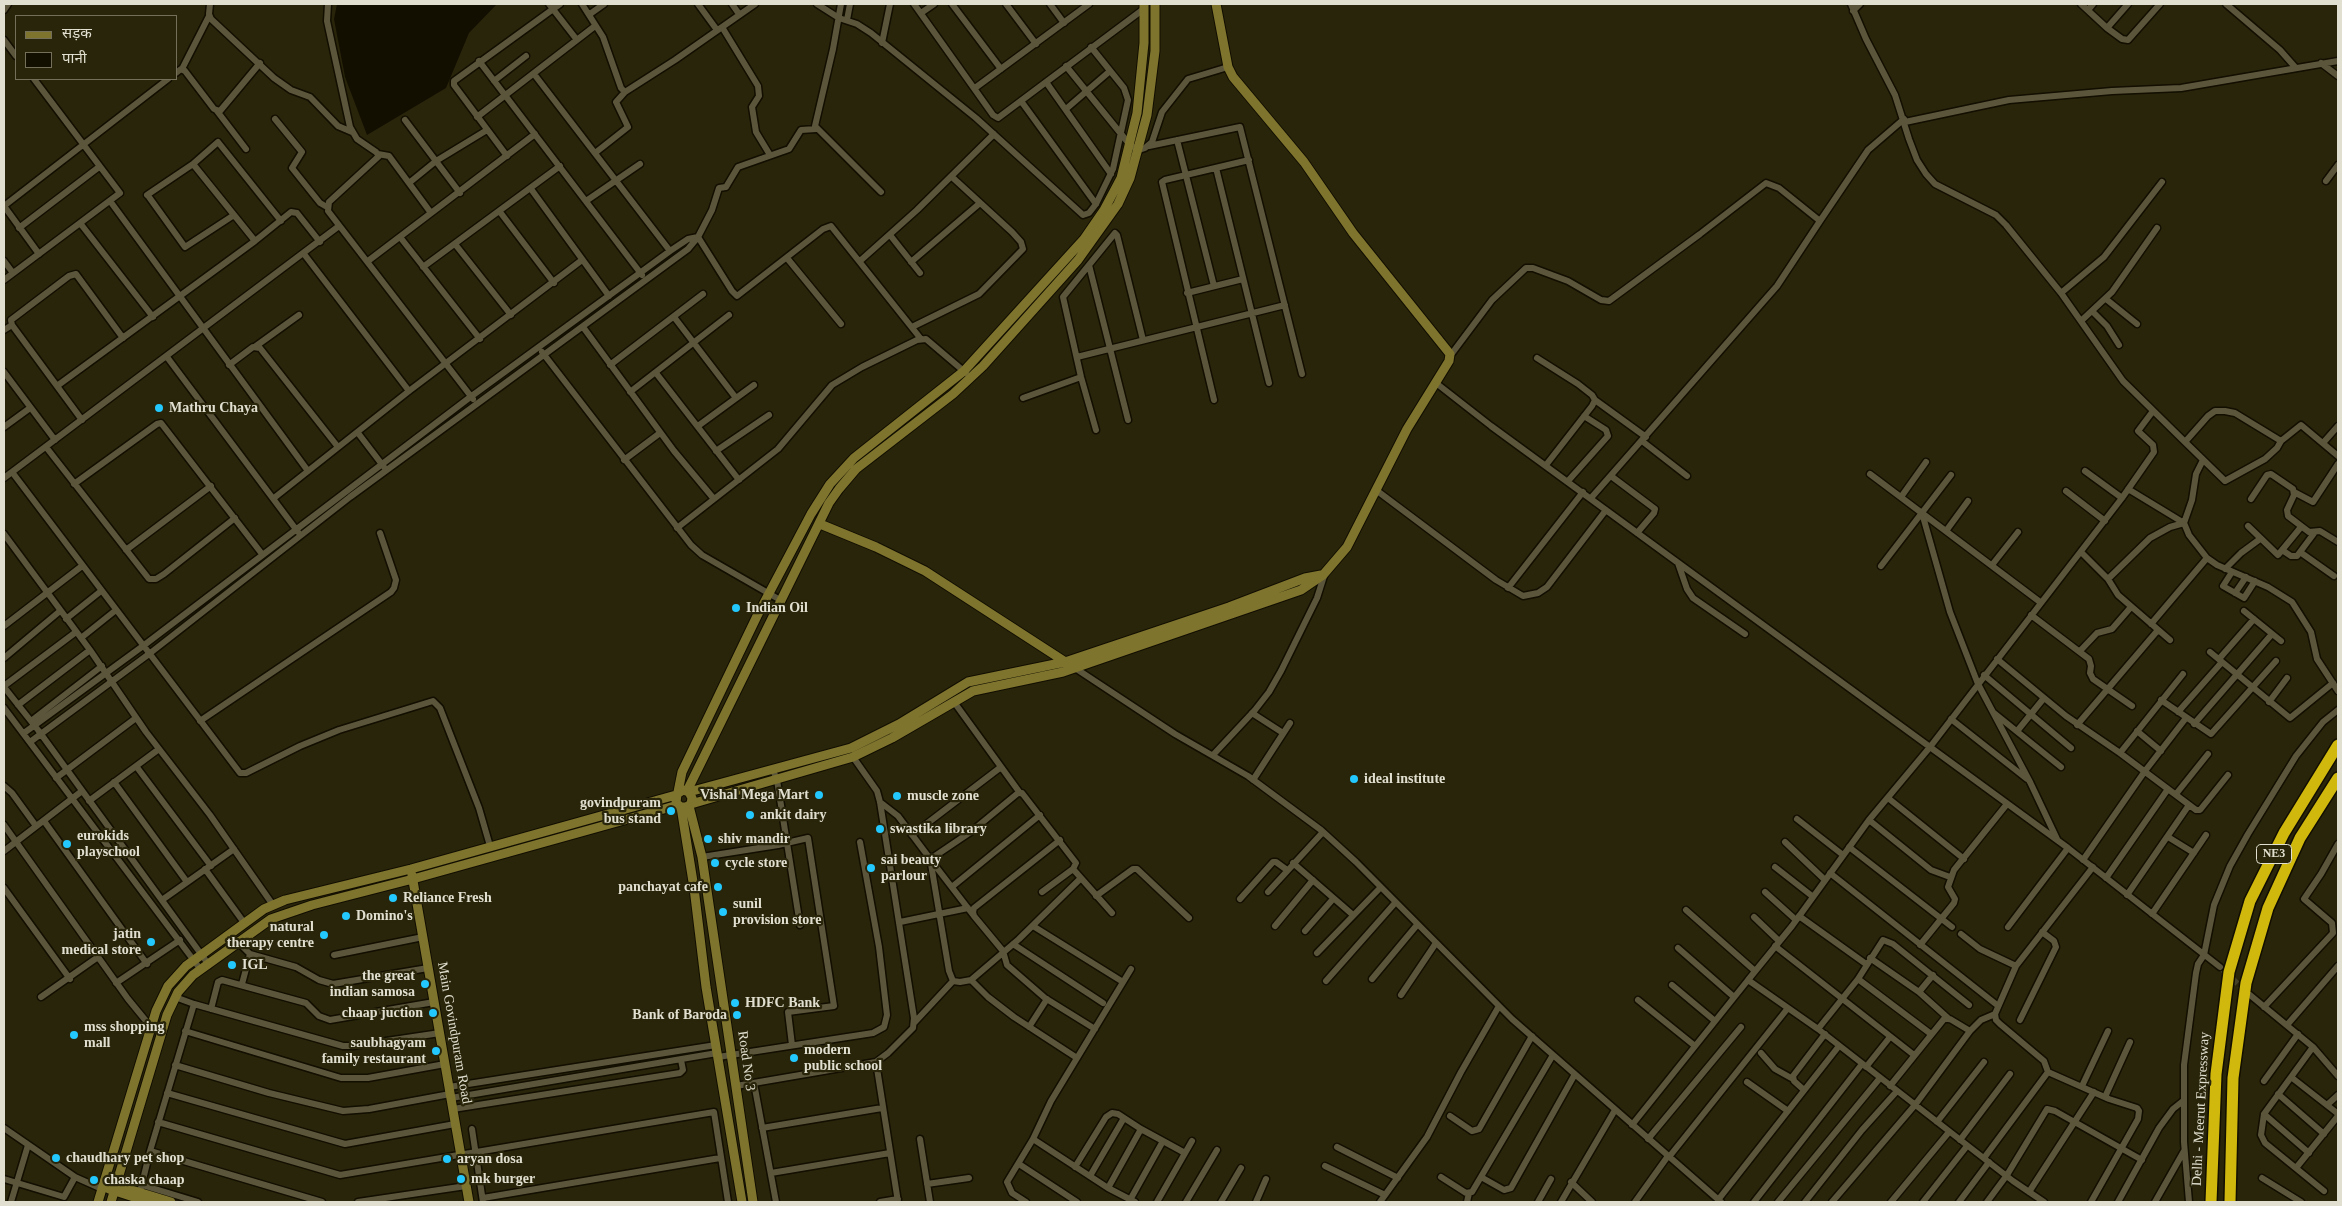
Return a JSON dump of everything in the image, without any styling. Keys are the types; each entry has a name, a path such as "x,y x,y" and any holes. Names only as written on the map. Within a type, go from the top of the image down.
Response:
{"highway":[{"name":"Delhi - Meerut Expressway","path":"2211,1202 2216,1074 2229,972 2250,901 2284,833 2338,744"},
{"name":"NE3","path":"2230,1202 2233,1078 2246,983 2268,908 2300,838 2338,778"}],"street":[{"path":"4,10 8,4"},
{"path":"210,4 209,16 179,71 217,111 246,149"},
{"path":"328,4 326,14 336,67 352,132"},
{"path":"507,156 453,82 551,6 560,4"},
{"path":"582,4 603,37 621,88 625,92"},
{"path":"590,14 604,4"},
{"path":"698,4 719,29 758,86 759,96 752,107 756,132 770,155"},
{"path":"732,4 740,14"},
{"path":"595,153 628,127 616,102 625,92 755,4"},
{"path":"817,4 839,18 864,28 961,105 1080,213 1086,214 1096,204 1111,174 1122,135 1128,97 1124,88 1091,47"},
{"path":"841,4 827,78 815,123 816,129 841,150 866,179 881,192"},
{"path":"847,20 850,4"},
{"path":"882,43 890,4"},
{"path":"914,4 995,117 1000,116 1021,101 1144,6"},
{"path":"920,14 934,4"},
{"path":"952,4 1001,69"},
{"path":"1006,4 1036,44"},
{"path":"1050,4 1064,23"},
{"path":"1076,4 1081,10"},
{"path":"975,88 1089,4"},
{"path":"684,799 829,503 856,469 972,378 1089,246 1112,214 1123,195 1139,150 1153,74 1156,28 1155,4"},
{"path":"1216,4 1228,67 1237,83 1304,162 1353,232 1447,348 1450,356"},
{"path":"1851,4 1895,96 1917,160 1935,184 1996,215 2061,293 2123,381 2223,480 2227,481 2272,454 2281,441 2301,425 2338,456"},
{"path":"1853,11 1860,4"},
{"path":"2081,4 2107,28 2122,39 2128,40 2160,4"},
{"path":"2088,10 2093,4"},
{"path":"2107,28 2128,4"},
{"path":"2226,4 2280,50 2295,68"},
{"path":"551,6 578,40"},
{"path":"684,799 682,772 757,616 808,520 830,484 854,458 964,371 1089,232 1119,182 1130,145 1140,88 1145,34 1144,6"},
{"path":"209,16 211,20 279,82 291,90 310,97 338,126 352,132 362,143 378,154 388,156 431,213"},
{"path":"477,117 595,26"},
{"path":"4,40 15,55"},
{"path":"494,81 526,56"},
{"path":"479,61 646,280"},
{"path":"1591,498 1776,286 1868,150 1904,121 2009,100 2112,91 2181,88 2338,61"},
{"path":"217,111 223,109 260,63"},
{"path":"2321,63 2338,76"},
{"path":"1066,66 1130,145 1139,150"},
{"path":"1149,146 1154,139 1162,112 1188,79 1228,67"},
{"path":"1066,109 1110,71"},
{"path":"534,74 670,251"},
{"path":"4,280 120,192 99,167 38,80"},
{"path":"39,254 4,206 167,80"},
{"path":"1046,82 1111,174"},
{"path":"1021,101 1096,204"},
{"path":"275,119 302,152 292,168 320,203 327,207 331,216 368,261 476,404"},
{"path":"405,120 460,192"},
{"path":"1139,150 1149,146 1239,127 1249,160 1302,374"},
{"path":"30,742 149,654 300,535 688,249 698,237 712,210 719,188 726,187 738,167 790,149 801,130 816,129"},
{"path":"409,183 436,161 487,130"},
{"path":"368,261 535,134"},
{"path":"860,261 952,177 994,134"},
{"path":"1177,140 1214,286"},
{"path":"234,215 185,247 148,196 193,164 218,142 281,221"},
{"path":"327,207 338,193 375,161 378,154"},
{"path":"1214,400 1162,182 1249,160"},
{"path":"193,164 255,242"},
{"path":"586,201 640,164"},
{"path":"2326,181 2338,165"},
{"path":"423,267 560,166"},
{"path":"20,228 99,167"},
{"path":"1216,168 1269,384"},
{"path":"912,327 979,294 1022,249 1021,242 952,177"},
{"path":"98,1202 151,1027 168,986 186,966 273,905 490,846 684,799 777,780 853,757 886,742 977,690 1050,676 1308,587 1324,574 1347,547 1407,429 1436,383 1450,356 1492,300 1526,268 1533,268 1568,281 1601,300 1609,301 1766,183 1770,182 1820,221"},
{"path":"2061,293 2104,257 2162,182"},
{"path":"531,189 609,296"},
{"path":"110,201 308,471"},
{"path":"911,262 980,204"},
{"path":"57,386 255,242 291,212 295,212 320,242"},
{"path":"500,212 554,283"},
{"path":"80,223 153,317"},
{"path":"4,478 339,226"},
{"path":"698,237 732,292 737,296 829,226 834,229 922,339"},
{"path":"2081,321 2106,299 2157,228"},
{"path":"890,234 920,273"},
{"path":"1096,430 1081,377 1063,297 1113,234 1117,234 1143,340"},
{"path":"400,237 480,339"},
{"path":"33,724 143,646 471,396 670,251 688,239 698,237"},
{"path":"455,244 511,315"},
{"path":"304,254 409,392"},
{"path":"787,258 841,324"},
{"path":"274,498 446,363 582,260"},
{"path":"4,261 13,273"},
{"path":"1089,265 1128,420"},
{"path":"82,420 12,325 13,318 69,276 76,274 123,338"},
{"path":"1187,293 1242,279"},
{"path":"610,365 702,294"},
{"path":"2106,299 2136,324"},
{"path":"1077,357 1285,305"},
{"path":"2093,312 2110,330 2119,345"},
{"path":"229,365 299,315"},
{"path":"630,392 729,315"},
{"path":"674,317 736,398"},
{"path":"4,330 12,325"},
{"path":"583,327 660,433 714,499"},
{"path":"676,528 785,443 836,382 922,339 930,340 972,378"},
{"path":"256,346 260,348 338,447"},
{"path":"539,348 676,528 702,555 782,601"},
{"path":"167,357 300,535"},
{"path":"1537,358 1592,395 1595,400 1687,476"},
{"path":"4,372 55,440"},
{"path":"656,372 739,480"},
{"path":"1023,398 1081,377"},
{"path":"1436,383 1637,533 2058,840 2220,967"},
{"path":"698,426 754,385"},
{"path":"1546,465 1595,400"},
{"path":"4,427 30,408"},
{"path":"2185,442 2208,416 2215,411 2235,413 2281,441"},
{"path":"1632,1125 1798,918 1812,896 1869,820 1930,747 2122,498 2154,452 2153,445 2138,431 2153,412"},
{"path":"716,451 769,415"},
{"path":"1568,481 1608,436 1606,430 1584,416"},
{"path":"74,484 159,423 164,426 262,554"},
{"path":"2323,444 2338,426"},
{"path":"358,433 387,470"},
{"path":"624,460 660,433"},
{"path":"46,447 149,579 156,579 235,518"},
{"path":"2184,523 2192,500 2196,474 2203,460"},
{"path":"1901,497 1926,462"},
{"path":"2251,499 2269,474 2291,487 2294,492 2314,502 2338,464"},
{"path":"2085,471 2122,498"},
{"path":"12,472 239,771 243,774 300,746 339,730 430,701 436,702 466,775 490,846"},
{"path":"1870,474 2040,602"},
{"path":"1880,566 1951,475"},
{"path":"1610,476 1655,508 1654,513 1637,533"},
{"path":"126,550 211,486"},
{"path":"2128,489 2184,523 2189,535 2207,558 2225,569 2268,587 2292,602 2311,632 2317,659 2338,691"},
{"path":"1376,490 1508,588 1523,596 1544,590 1606,510"},
{"path":"2066,491 2105,521"},
{"path":"1508,588 1583,492"},
{"path":"2294,492 2287,513 2309,532 2320,532 2338,541"},
{"path":"1946,531 1968,501"},
{"path":"1922,513 1950,612 1978,684 2030,782 2058,840"},
{"path":"808,520 876,547 925,572 1175,734 1253,780 1323,832 1532,1036 1720,1201 1804,1090 1840,1046"},
{"path":"2108,579 2150,538 2170,526 2184,523"},
{"path":"2248,526 2276,555 2302,526"},
{"path":"1992,565 2018,532"},
{"path":"2282,550 2294,557 2315,532"},
{"path":"200,721 394,588 394,574 380,533"},
{"path":"4,534 102,666 136,718 234,849 273,905"},
{"path":"2225,569 2241,553 2260,539"},
{"path":"2081,552 2108,579 2118,595 2170,640"},
{"path":"2300,552 2334,576"},
{"path":"2150,624 2207,558"},
{"path":"1678,563 1687,589 1693,598 1745,634"},
{"path":"4,626 82,566"},
{"path":"2232,572 2224,586 2244,598 2254,581"},
{"path":"111,1202 167,1015 176,997 185,984 205,967 277,916 413,879 859,745 900,724 968,682 1065,662 1220,610 1305,578 1324,574"},
{"path":"1213,755 1252,714 1282,671 1320,591 1324,574"},
{"path":"2235,593 2246,577"},
{"path":"66,619 101,591"},
{"path":"2080,652 2097,633 2112,629 2131,607"},
{"path":"80,638 116,610"},
{"path":"4,658 60,611"},
{"path":"2244,611 2281,641"},
{"path":"2031,615 2091,662 2090,677 2132,706"},
{"path":"2178,712 2254,619"},
{"path":"2077,725 2158,630"},
{"path":"76,632 4,686 162,900 205,967"},
{"path":"2194,724 2272,634"},
{"path":"18,705 90,650"},
{"path":"2210,652 2288,717 2292,718 2333,683"},
{"path":"1996,659 2077,725 2120,753 2189,805 2200,810 2228,775"},
{"path":"2161,700 2208,734 2214,732 2276,660"},
{"path":"24,734 33,724 102,666"},
{"path":"2120,753 2183,674"},
{"path":"1984,676 2071,748"},
{"path":"2269,702 2287,678"},
{"path":"2018,730 2044,698"},
{"path":"954,702 1020,793 1024,795 1076,860 1073,869 1042,892"},
{"path":"4,708 180,940 198,957"},
{"path":"2189,1202 2183,1102 2184,1065 2194,983 2198,964 2204,955 2214,905 2230,866 2301,749 2323,722 2338,710"},
{"path":"1993,712 2018,730 2061,767"},
{"path":"1252,714 1283,733"},
{"path":"56,778 136,718"},
{"path":"2083,860 2145,771 2186,718"},
{"path":"1951,719 2030,782"},
{"path":"1253,780 1290,723"},
{"path":"2137,731 2161,751"},
{"path":"89,801 159,749"},
{"path":"2176,794 2208,754"},
{"path":"853,757 877,791 880,802 900,922 914,1023"},
{"path":"136,766 245,924"},
{"path":"912,835 1001,767"},
{"path":"773,770 777,780 800,925"},
{"path":"114,782 187,882"},
{"path":"4,786 12,793 36,826"},
{"path":"2106,878 2168,788"},
{"path":"4,851 82,791"},
{"path":"930,858 936,857 958,842 1020,793"},
{"path":"1888,798 1964,860"},
{"name":"Road No 3","path":"684,799 702,857 753,1202"},
{"name":"Road No 3","path":"684,799 717,1052 742,1202"},
{"path":"880,802 898,816 1003,951 1007,965 1047,999 1095,1029"},
{"path":"1920,945 1943,919 1955,900 1948,889 1950,877 2007,804"},
{"path":"2127,895 2189,805"},
{"path":"953,886 1040,815"},
{"path":"1797,819 1843,855"},
{"path":"1869,820 1931,870 1950,877"},
{"path":"44,821 147,964"},
{"path":"4,825 116,983 151,1027"},
{"path":"1268,892 1323,832"},
{"path":"2152,914 2206,836"},
{"path":"2168,837 2194,853"},
{"path":"702,857 778,846 787,842 808,838 834,1006 788,1012 792,1045"},
{"path":"974,916 974,908 1060,840"},
{"path":"175,1065 270,1093 343,1111 369,1109 450,1093 510,1078 717,1052 731,1054 873,1033 880,1030 886,1023 879,948 860,842"},
{"path":"1785,842 1825,880"},
{"path":"2264,1007 2333,933 2332,923 2304,899 2338,844"},
{"path":"1849,847 1952,926"},
{"path":"2008,927 2068,848"},
{"path":"162,900 234,849"},
{"path":"930,858 949,972 953,981"},
{"path":"1240,899 1272,862 1276,862 1287,870"},
{"path":"1293,863 1353,915"},
{"path":"1775,867 1812,896"},
{"path":"2090,1202 2138,1119 2139,1111 2136,1108 2105,1097 2048,1072 2044,1061 2000,1024 1996,1020 1995,1014 1997,1005 2016,966 2093,867"},
{"name":"Main Govindpuram Road","path":"411,869 468,1202"},
{"path":"1073,869 1112,913"},
{"path":"1096,896 1133,869 1137,869 1189,918"},
{"path":"1830,873 1997,1005"},
{"path":"953,981 971,980 1033,926 1081,878"},
{"path":"1275,926 1313,880"},
{"path":"4,888 70,978"},
{"path":"1317,953 1380,888"},
{"path":"1765,892 1798,918 1866,964"},
{"path":"1305,931 1333,899"},
{"path":"1326,981 1396,903"},
{"path":"900,922 968,908"},
{"path":"1686,910 1755,971"},
{"path":"1754,917 1777,943 1842,1000 1914,1055"},
{"path":"1372,979 1418,925"},
{"path":"1033,926 1123,982"},
{"path":"2020,1020 2056,947 2054,941 2042,932"},
{"path":"1961,934 1980,949 2016,966"},
{"path":"334,955 423,937"},
{"path":"116,983 147,964 180,940"},
{"path":"1818,1029 1858,979 1878,944 1886,940 1969,1005"},
{"path":"239,943 250,954 296,967 319,980 333,984 428,968"},
{"path":"1401,995 1436,943"},
{"path":"1013,944 1103,1003"},
{"path":"1678,948 1734,997"},
{"path":"242,984 250,954"},
{"path":"41,997 98,957"},
{"path":"1870,958 1919,992 1950,1019 1970,1031"},
{"path":"2287,1025 2338,966"},
{"path":"1026,1202 1012,1193 1007,1185 1033,1139 1051,1101 1131,969"},
{"path":"1919,992 1933,975"},
{"path":"1858,979 1930,1034"},
{"path":"210,1009 219,981 222,980 306,1003 320,1016 330,1020 434,1002"},
{"path":"971,980 988,997 1077,1058"},
{"path":"1748,980 1825,1034 1967,1146 2044,1202"},
{"path":"736,1086 876,1062 909,1032 914,1023 953,981"},
{"path":"1672,985 1715,1021"},
{"path":"2250,995 2313,1047 2338,1076"},
{"path":"176,997 210,1009 343,1046 440,1033"},
{"path":"1030,1027 1047,999"},
{"path":"1638,1000 1695,1046"},
{"path":"136,1195 194,1004"},
{"path":"1380,1202 1427,1137 1461,1072 1500,1006"},
{"path":"1635,1202 1668,1157 1788,1008"},
{"path":"1832,1202 1915,1105 1970,1031 1981,1020 1995,1014"},
{"path":"1890,1086 1930,1034 1944,1019 1950,1019"},
{"path":"1648,1139 1741,1027"},
{"path":"185,1030 342,1078 368,1078 445,1064"},
{"path":"2082,1086 2108,1031"},
{"path":"1793,1079 1825,1034"},
{"path":"2264,1081 2298,1034"},
{"path":"1450,1116 1472,1131 1479,1129 1532,1036"},
{"path":"1754,1202 1864,1065 1890,1037"},
{"path":"2105,1097 2130,1042"},
{"path":"2313,1047 2264,1114 2261,1126 2262,1138 2324,1191"},
{"path":"450,1093 512,1088 681,1060 717,1052"},
{"path":"1761,1053 1775,1069 1793,1079 1804,1090"},
{"path":"1467,1202 1469,1193 1481,1178 1553,1055"},
{"path":"453,1109 680,1073 683,1070 681,1060"},
{"path":"876,1062 898,1201 880,1202"},
{"path":"1936,1122 1984,1062"},
{"path":"1959,1202 2048,1072"},
{"path":"1481,1178 1504,1190 1511,1188 1575,1074"},
{"path":"1960,1140 2010,1074"},
{"path":"2291,1077 2337,1113 2338,1116 2296,1168"},
{"path":"510,1078 512,1088"},
{"path":"1778,1202 1880,1078"},
{"path":"558,1080 560,1092"},
{"path":"1747,1082 1788,1111"},
{"path":"754,1083 776,1202"},
{"path":"1805,1202 1862,1130 1897,1092"},
{"path":"2029,1192 2094,1092"},
{"path":"167,1093 345,1144 455,1124"},
{"path":"2278,1094 2324,1134"},
{"path":"2327,1105 2338,1095"},
{"path":"2118,1202 2164,1121 2173,1109 2183,1102"},
{"path":"727,1110 739,1108"},
{"path":"762,1128 882,1108"},
{"path":"1987,1202 2007,1175 2044,1112 2051,1109 2120,1150 2142,1160"},
{"path":"1561,1202 1615,1110"},
{"path":"158,1122 340,1175 714,1112 728,1202"},
{"path":"1075,1166 1109,1114 1118,1114 1185,1153"},
{"path":"2264,1114 2309,1153"},
{"path":"1090,1176 1124,1118"},
{"path":"4,1128 75,1177 136,1195 171,1202"},
{"path":"472,1129 483,1200 720,1158"},
{"path":"1108,1188 1141,1129"},
{"path":"1891,1202 1949,1132"},
{"path":"920,1138 930,1202"},
{"path":"1033,1139 1108,1188 1132,1201 1163,1141"},
{"path":"1156,1202 1192,1141"},
{"path":"11,1202 28,1145"},
{"path":"1924,1202 1967,1146"},
{"path":"1337,1147 1398,1178"},
{"path":"1186,1202 1217,1150"},
{"path":"2155,1202 2185,1150"},
{"path":"150,1151 322,1202"},
{"path":"771,1174 890,1153"},
{"path":"1019,1164 1077,1202"},
{"path":"1325,1166 1385,1195"},
{"path":"1221,1202 1241,1168"},
{"path":"4,1179 64,1197 75,1177"},
{"path":"1440,1177 1469,1193"},
{"path":"927,1184 969,1178"},
{"path":"2262,1178 2301,1202"},
{"path":"1256,1202 1266,1179"},
{"path":"1538,1202 1551,1179"},
{"path":"1571,1182 1588,1201"},
{"path":"358,1202 466,1186"},
{"path":"2184,1202 2188,1194"},
{"path":"136,1195 149,1202"},
{"path":"136,1195 198,1202"}],"water":[{"path":"337,4 497,4 469,33 446,88 367,135 345,77 334,19"}],"tunnel":[{"path":"2220,967 2246,992"}],"place":[{"name":"Mathru Chaya","path":"159,408"},
{"name":"Indian Oil","path":"736,608"},
{"name":"ideal institute","path":"1354,779"},
{"name":"Vishal Mega Mart","path":"819,795"},
{"name":"muscle zone","path":"897,796"},
{"name":"govindpuram bus stand","path":"671,811"},
{"name":"ankit dairy","path":"750,815"},
{"name":"swastika library","path":"880,829"},
{"name":"shiv mandir","path":"708,839"},
{"name":"eurokids playschool","path":"67,844"},
{"name":"cycle store","path":"715,863"},
{"name":"sai beauty parlour","path":"871,868"},
{"name":"panchayat cafe","path":"718,887"},
{"name":"Reliance Fresh","path":"393,898"},
{"name":"sunil provision store","path":"723,912"},
{"name":"Domino's","path":"346,916"},
{"name":"natural therapy centre","path":"324,935"},
{"name":"jatin medical store","path":"151,942"},
{"name":"IGL","path":"232,965"},
{"name":"the great indian samosa","path":"425,984"},
{"name":"HDFC Bank","path":"735,1003"},
{"name":"chaap juction","path":"433,1013"},
{"name":"Bank of Baroda","path":"737,1015"},
{"name":"mss shopping mall","path":"74,1035"},
{"name":"saubhagyam family restaurant","path":"436,1051"},
{"name":"modern public school","path":"794,1058"},
{"name":"chaudhary pet shop","path":"56,1158"},
{"name":"aryan dosa","path":"447,1159"},
{"name":"mk burger","path":"461,1179"},
{"name":"chaska chaap","path":"94,1180"}]}
